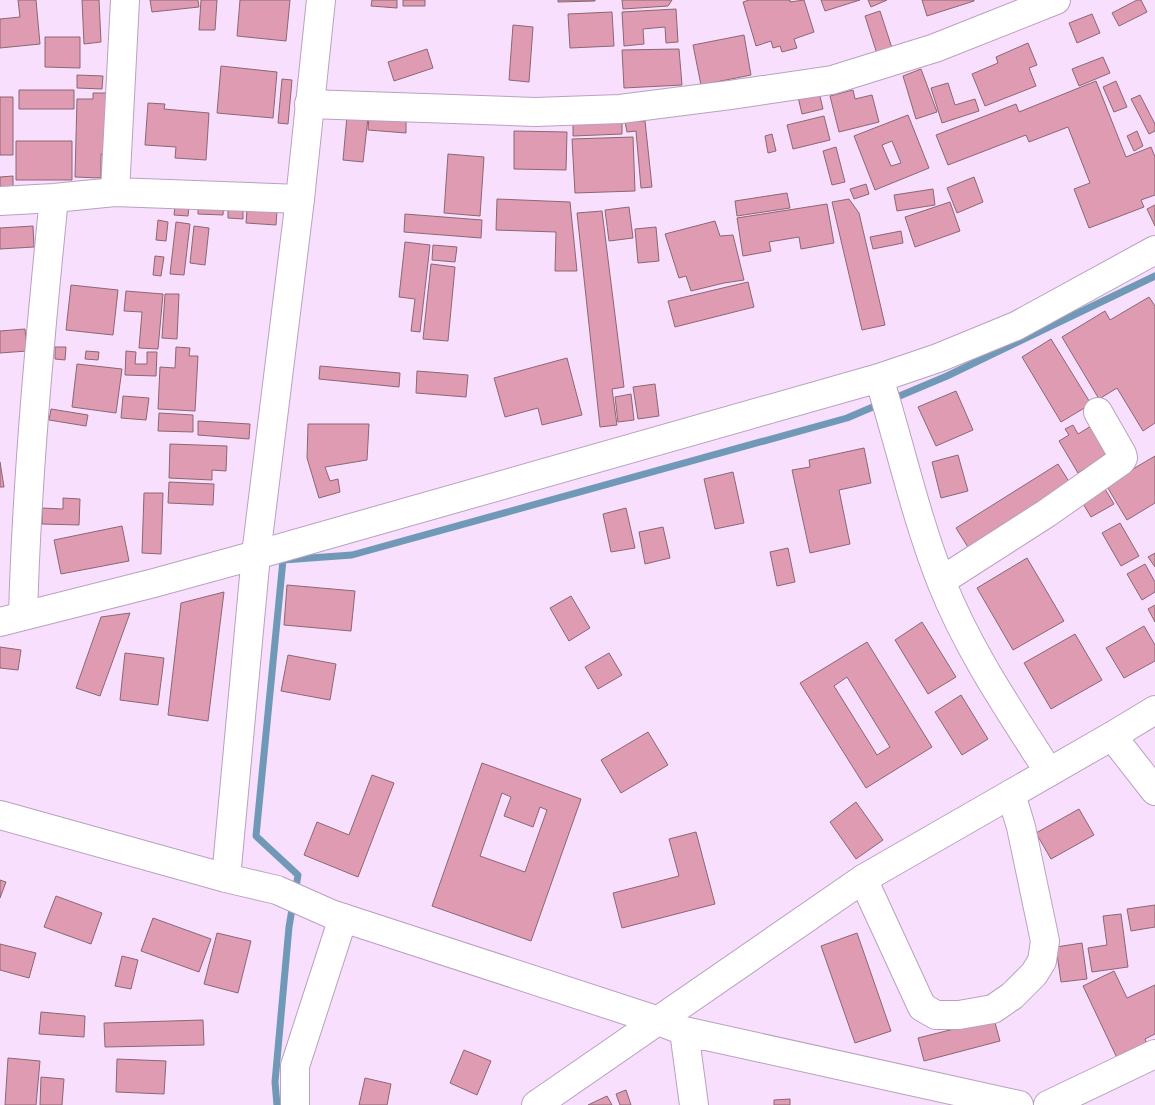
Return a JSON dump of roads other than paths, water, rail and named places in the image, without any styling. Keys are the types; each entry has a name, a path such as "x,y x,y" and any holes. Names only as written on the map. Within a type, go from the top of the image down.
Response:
{"street":[{"path":"115,192 125,0"},
{"path":"226,878 256,555 300,199 321,0"},
{"path":"309,104 535,112 620,109 730,95 832,80 935,48 1056,0"},
{"path":"0,201 115,192 300,199"},
{"path":"54,198 26,530 12,619 884,395 938,358 1016,326 1155,250"},
{"path":"884,395 922,526 941,582 967,639 1049,772"},
{"path":"941,582 1047,513 1121,461 1123,458 1122,454 1098,412"},
{"path":"536,1105 656,1020 863,879 1155,710"},
{"path":"1112,736 1155,791"},
{"path":"863,879 922,1007 936,1015 959,1015 993,1009 1012,996 1034,974 1042,960 1045,941 1021,827 1012,794"},
{"path":"0,815 226,878 277,890 337,916 656,1020 684,1031 1019,1105"},
{"path":"294,1105 295,1066 337,916"},
{"path":"684,1031 694,1105"},
{"path":"1057,1103 1155,1054"}],"waterway":[{"path":"890,400 947,376 1155,276"},
{"path":"295,893 298,875 256,836 283,560 352,555 847,418 880,404"},
{"path":"277,1105 275,1082 289,927 293,903"}]}
